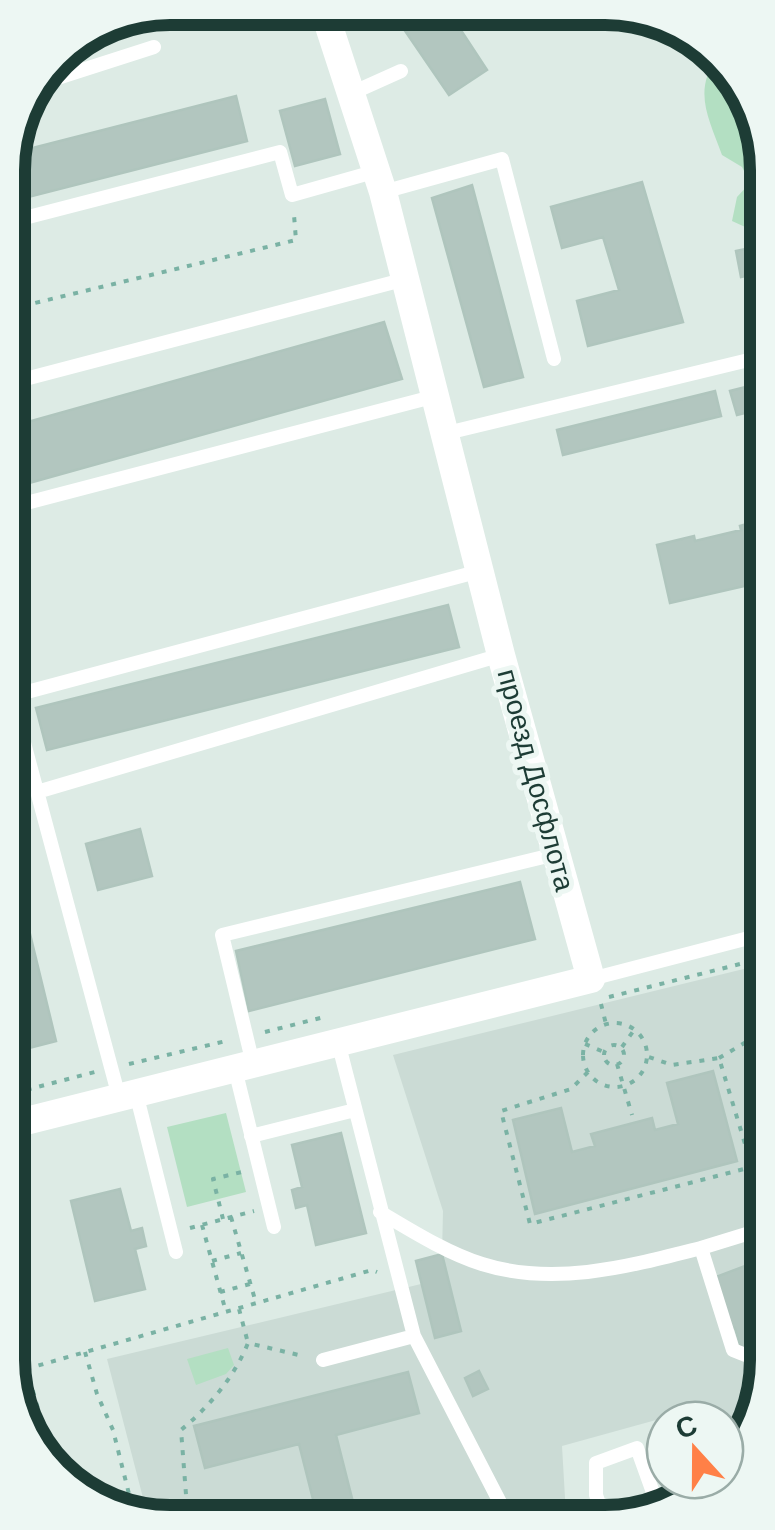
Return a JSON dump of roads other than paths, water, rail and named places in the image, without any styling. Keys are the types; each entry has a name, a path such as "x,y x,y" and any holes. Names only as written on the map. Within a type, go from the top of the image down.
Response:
{"street":[{"name":"проезд Досфлота","path":"330,25 380,181 502,655 596,989"},
{"path":"25,1121 244,1066 339,1028 596,989"}],"lane":[{"path":"58,78 154,47"},
{"path":"352,94 401,71"},
{"path":"25,218 280,152 292,195 502,160 554,360"},
{"path":"25,379 406,279"},
{"path":"447,434 750,359"},
{"path":"25,503 437,396"},
{"path":"25,694 480,571"},
{"path":"37,792 502,655"},
{"path":"25,746 112,1068 128,1095 176,1252"},
{"path":"274,1228 251,1136 244,1066 246,1036 222,935 556,854"},
{"path":"596,989 750,939"},
{"path":"339,1028 354,1110 414,1336 502,1505"},
{"path":"251,1136 354,1110"},
{"path":"380,1212 468,1258 513,1272 607,1271 750,1233"},
{"path":"701,1248 733,1350 750,1355"},
{"path":"322,1360 414,1336"},
{"path":"600,1505 596,1462 637,1448 654,1496"}]}
